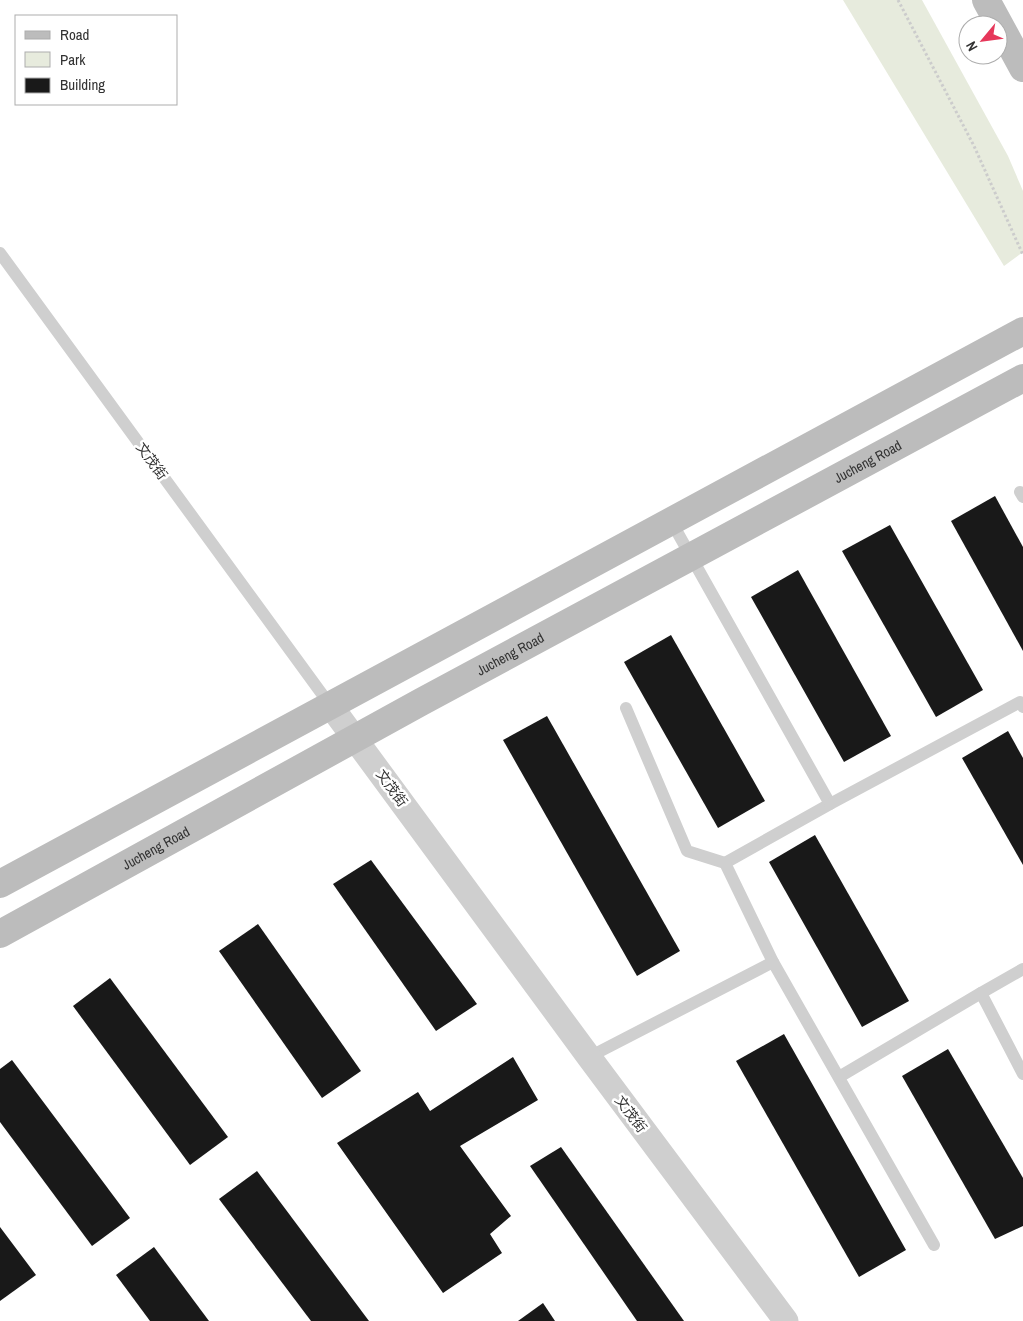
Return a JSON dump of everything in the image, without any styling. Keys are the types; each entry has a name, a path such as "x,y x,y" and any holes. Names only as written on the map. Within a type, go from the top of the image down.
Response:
{"street":[{"path":"986,0 1023,68"},
{"path":"0,884 1023,331"},
{"name":"Jucheng Road","path":"0,934 355,738 1023,378"},
{"name":"文茂街","path":"330,705 786,1321"}],"lane":[{"name":"文茂街","path":"0,253 330,705"},
{"path":"671,521 830,804"},
{"path":"725,864 830,804 1020,702 1023,707"},
{"path":"626,708 687,851 725,864 773,962 934,1245"},
{"path":"589,1057 773,962"},
{"path":"839,1078 1023,969"},
{"path":"981,993 1023,1074"}],"path":[{"path":"898,0 974,146 1023,255"}],"green space":[{"path":"843,0 922,0 1008,156 1023,191 1023,252 1004,266"}],"building":[{"path":"995,496 1023,547 1023,651 951,521"},
{"path":"890,525 983,690 936,717 842,551"},
{"path":"798,570 891,736 844,762 751,597"},
{"path":"671,635 765,801 718,828 624,662"},
{"path":"547,716 680,951 637,976 503,740"},
{"path":"1008,731 1023,758 1023,865 962,758"},
{"path":"815,835 909,1001 862,1027 769,862"},
{"path":"371,860 477,1004 436,1031 333,884"},
{"path":"258,924 361,1071 322,1098 219,951"},
{"path":"110,978 228,1137 190,1165 73,1006"},
{"path":"784,1034 906,1250 859,1277 736,1061"},
{"path":"948,1049 1023,1178 1023,1226 995,1239 902,1076"},
{"path":"513,1057 538,1100 460,1146 511,1216 490,1234 502,1253 443,1293 337,1143 418,1092 430,1111"},
{"path":"12,1060 130,1218 92,1246 0,1122 0,1069"},
{"path":"561,1147 684,1321 637,1321 530,1166"},
{"path":"257,1171 369,1321 311,1321 219,1199"},
{"path":"0,1227 36,1275 0,1301"},
{"path":"154,1247 209,1321 150,1321 116,1275"},
{"path":"543,1303 555,1321 518,1321"}]}
